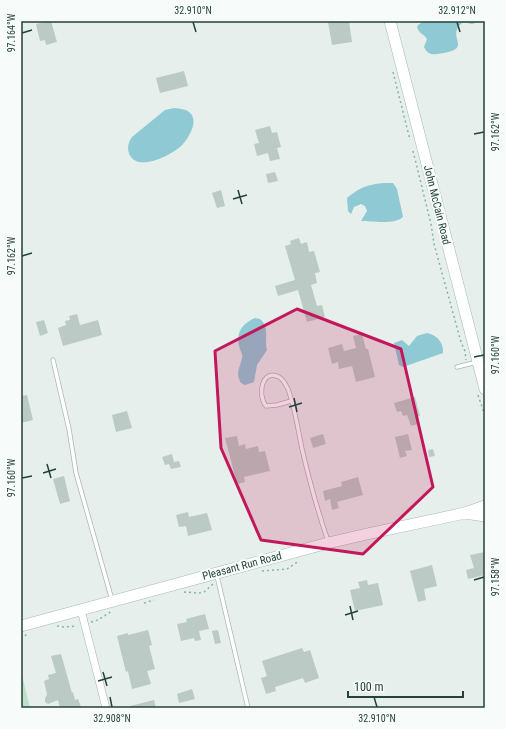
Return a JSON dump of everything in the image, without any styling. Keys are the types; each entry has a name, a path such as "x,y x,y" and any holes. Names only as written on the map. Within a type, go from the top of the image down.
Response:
{"main road":[{"name":"John McCain Road","path":"390,21 472,363 481,390"},
{"name":"Pleasant Run Road","path":"25,630 81,610 113,605 217,577 328,543 465,513 485,506"},
{"name":"Pleasant Run Road","path":"465,513 485,516"}],"street":[{"path":"81,610 106,708"}],"lane":[{"path":"53,360 70,429 76,473 113,605"},
{"path":"457,367 472,363"},
{"path":"291,401 266,406 261,396 264,382 267,378 273,376 279,377 284,382 288,390 291,401 322,526 328,543"},
{"path":"217,577 248,708"}],"path":[{"path":"392,69 411,144"},
{"path":"413,151 431,224 434,244 461,342 472,363"},
{"path":"481,390 485,416"},
{"path":"260,572 287,569 300,560"},
{"path":"178,592 204,592 211,586 217,577"},
{"path":"140,603 146,603 158,599"},
{"path":"53,626 73,627 98,620 113,605"},
{"path":"21,639 25,630"}],"highlighted area":[{"path":"297,309 401,349 433,487 363,554 261,540 221,448 215,351"}],"green space":[{"path":"21,671 30,708 21,708"}],"water":[{"path":"435,21 481,21 472,24 463,22 456,33 458,46 456,49 449,52 432,54 425,49 424,47 427,39 417,27 420,23"},
{"path":"174,108 183,109 189,112 194,120 191,132 183,144 179,148 157,160 149,162 136,161 129,154 128,149 132,137 165,110"},
{"path":"383,183 393,183 397,189 403,217 389,222 361,221 367,211 365,206 361,204 354,207 351,214 348,211 347,198 364,187"},
{"path":"255,318 260,319 265,326 267,350 257,365 254,382 245,385 241,383 238,376 242,355 238,339 240,330 243,326"},
{"path":"427,333 439,340 443,353 403,367 399,365 394,343 402,340 409,346 417,336"}],"building":[{"path":"51,21 57,42 46,45 45,40 40,41 36,24"},
{"path":"349,21 352,42 332,45 328,22"},
{"path":"184,71 188,86 160,93 156,78"},
{"path":"270,126 272,133 277,132 281,147 277,148 280,159 270,161 268,153 257,156 254,144 259,143 255,130"},
{"path":"275,172 278,181 268,183 266,174"},
{"path":"221,190 225,206 217,208 212,193"},
{"path":"299,238 301,244 307,242 309,252 314,251 320,272 315,273 317,283 311,285 317,306 322,305 325,317 307,322 298,290 278,296 275,286 295,280 285,246 291,244 290,241"},
{"path":"77,314 80,325 98,320 102,335 63,346 58,328 66,325 65,321 70,320 69,316"},
{"path":"44,320 48,333 40,336 36,322"},
{"path":"362,334 366,349 368,349 375,377 356,382 352,366 339,369 338,362 332,364 328,348 342,344 344,351 356,348 353,336"},
{"path":"27,395 33,420 21,423 21,396"},
{"path":"415,397 420,416 416,417 418,424 411,426 407,415 403,416 401,411 397,412 394,403"},
{"path":"127,411 132,428 116,432 112,415"},
{"path":"323,434 326,444 313,448 310,438"},
{"path":"408,434 412,450 405,451 407,456 400,458 395,437"},
{"path":"237,436 239,446 245,444 246,449 258,446 259,452 265,451 270,471 244,477 245,482 237,484 225,438"},
{"path":"433,449 435,456 429,457 428,450"},
{"path":"172,454 174,462 179,461 181,467 171,469 169,464 165,465 162,457"},
{"path":"64,476 70,501 60,504 53,479"},
{"path":"358,477 363,495 337,502 339,508 332,510 330,499 325,501 323,491 342,486 341,482"},
{"path":"188,512 189,517 207,513 212,530 188,536 186,526 179,527 176,515"},
{"path":"485,552 485,575 468,579 466,570 474,568 470,555"},
{"path":"432,565 437,586 424,589 426,600 418,602 410,571"},
{"path":"367,580 368,585 378,583 383,605 355,611 350,590 360,588 358,582"},
{"path":"205,614 209,629 199,631 201,640 195,641 194,638 181,641 177,624 187,622 186,619"},
{"path":"148,630 152,645 149,646 155,669 147,671 151,684 132,689 117,636"},
{"path":"218,630 221,643 215,644 212,631"},
{"path":"302,648 304,652 310,650 319,678 305,683 303,678 275,687 276,691 266,694 261,678 267,676 262,661"},
{"path":"61,654 72,693 73,692 75,700 78,699 81,707 60,708 58,700 48,704 45,702 47,694 44,681 49,679 48,675 56,673 51,656"},
{"path":"192,689 195,699 179,703 177,694"},
{"path":"154,700 156,708 130,708 130,706"}]}
